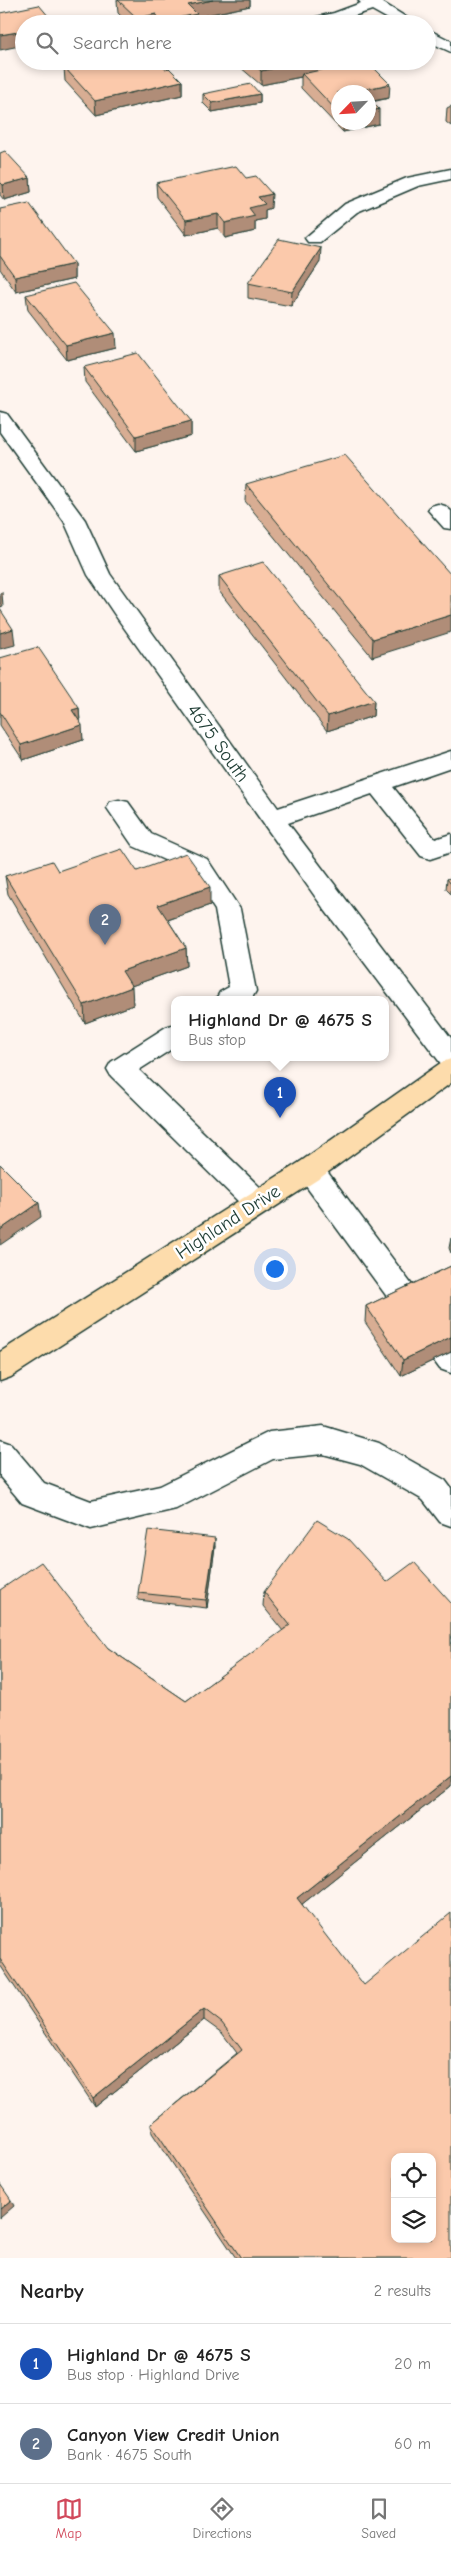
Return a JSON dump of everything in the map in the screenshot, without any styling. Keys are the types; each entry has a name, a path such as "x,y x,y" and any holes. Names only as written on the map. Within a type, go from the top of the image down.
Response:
{"main road":[{"name":"Highland Drive","path":"0,1368 310,1170 451,1069"}],"street":[{"path":"347,15 370,2 393,15"},
{"path":"436,40 451,47"},
{"path":"314,238 351,208 412,182 451,174"},
{"name":"4675 South","path":"0,418 69,514 99,575 123,610 406,1002 451,1058"},
{"path":"273,819 451,759"},
{"path":"377,784 430,850 451,843"},
{"path":"119,808 142,840 198,865 227,909 236,995"},
{"path":"171,1037 120,1069 258,1203"},
{"path":"310,1170 451,1360"},
{"path":"0,1454 33,1493 92,1515 165,1499 269,1446 323,1440 368,1452 434,1490 451,1512"}],"building":[{"path":"118,0 213,0 188,5 197,14 192,15 134,15"},
{"path":"39,5 47,15 15,15 15,32 0,35 0,13"},
{"path":"67,70 171,70 182,81 95,101"},
{"path":"321,70 376,70 390,84 376,87 376,85 331,85 331,105 302,74"},
{"path":"251,84 260,94 212,103 203,94"},
{"path":"5,151 30,178 3,185 0,182 0,153"},
{"path":"236,166 246,178 256,176 272,194 258,197 265,204 249,208 255,216 225,223 218,214 186,220 156,183"},
{"path":"29,203 74,264 15,277 0,256 0,209"},
{"path":"279,239 321,248 292,292 248,283"},
{"path":"74,283 115,333 66,345 26,295"},
{"path":"138,353 191,421 136,436 84,367"},
{"path":"345,455 451,575 451,615 373,639 246,484"},
{"path":"263,562 374,701 328,716 219,576"},
{"path":"0,609 13,629 0,633"},
{"path":"38,647 79,708 72,710 82,725 21,745 0,712 0,658"},
{"path":"122,849 137,871 186,853 210,887 158,905 186,948 122,971 132,987 84,1005 5,876 52,861 58,871"},
{"path":"0,1164 39,1203 0,1230"},
{"path":"451,1266 451,1337 403,1360 366,1306"},
{"path":"317,1520 348,1539 387,1582 414,1562 451,1603 451,1776 297,1898 364,1985 451,1913 451,2258 241,2258 151,2124 242,2050 222,2023 204,2009 93,2098 0,1959 0,1590 41,1562 108,1648 186,1701 290,1625 264,1592"},
{"path":"148,1530 215,1538 206,1600 138,1593"},
{"path":"0,2184 11,2200 0,2209"}],"place":[{"name":"Canyon View Credit Union","path":"105,945"},
{"name":"Highland Dr @ 4675 S","path":"280,1118"}]}
